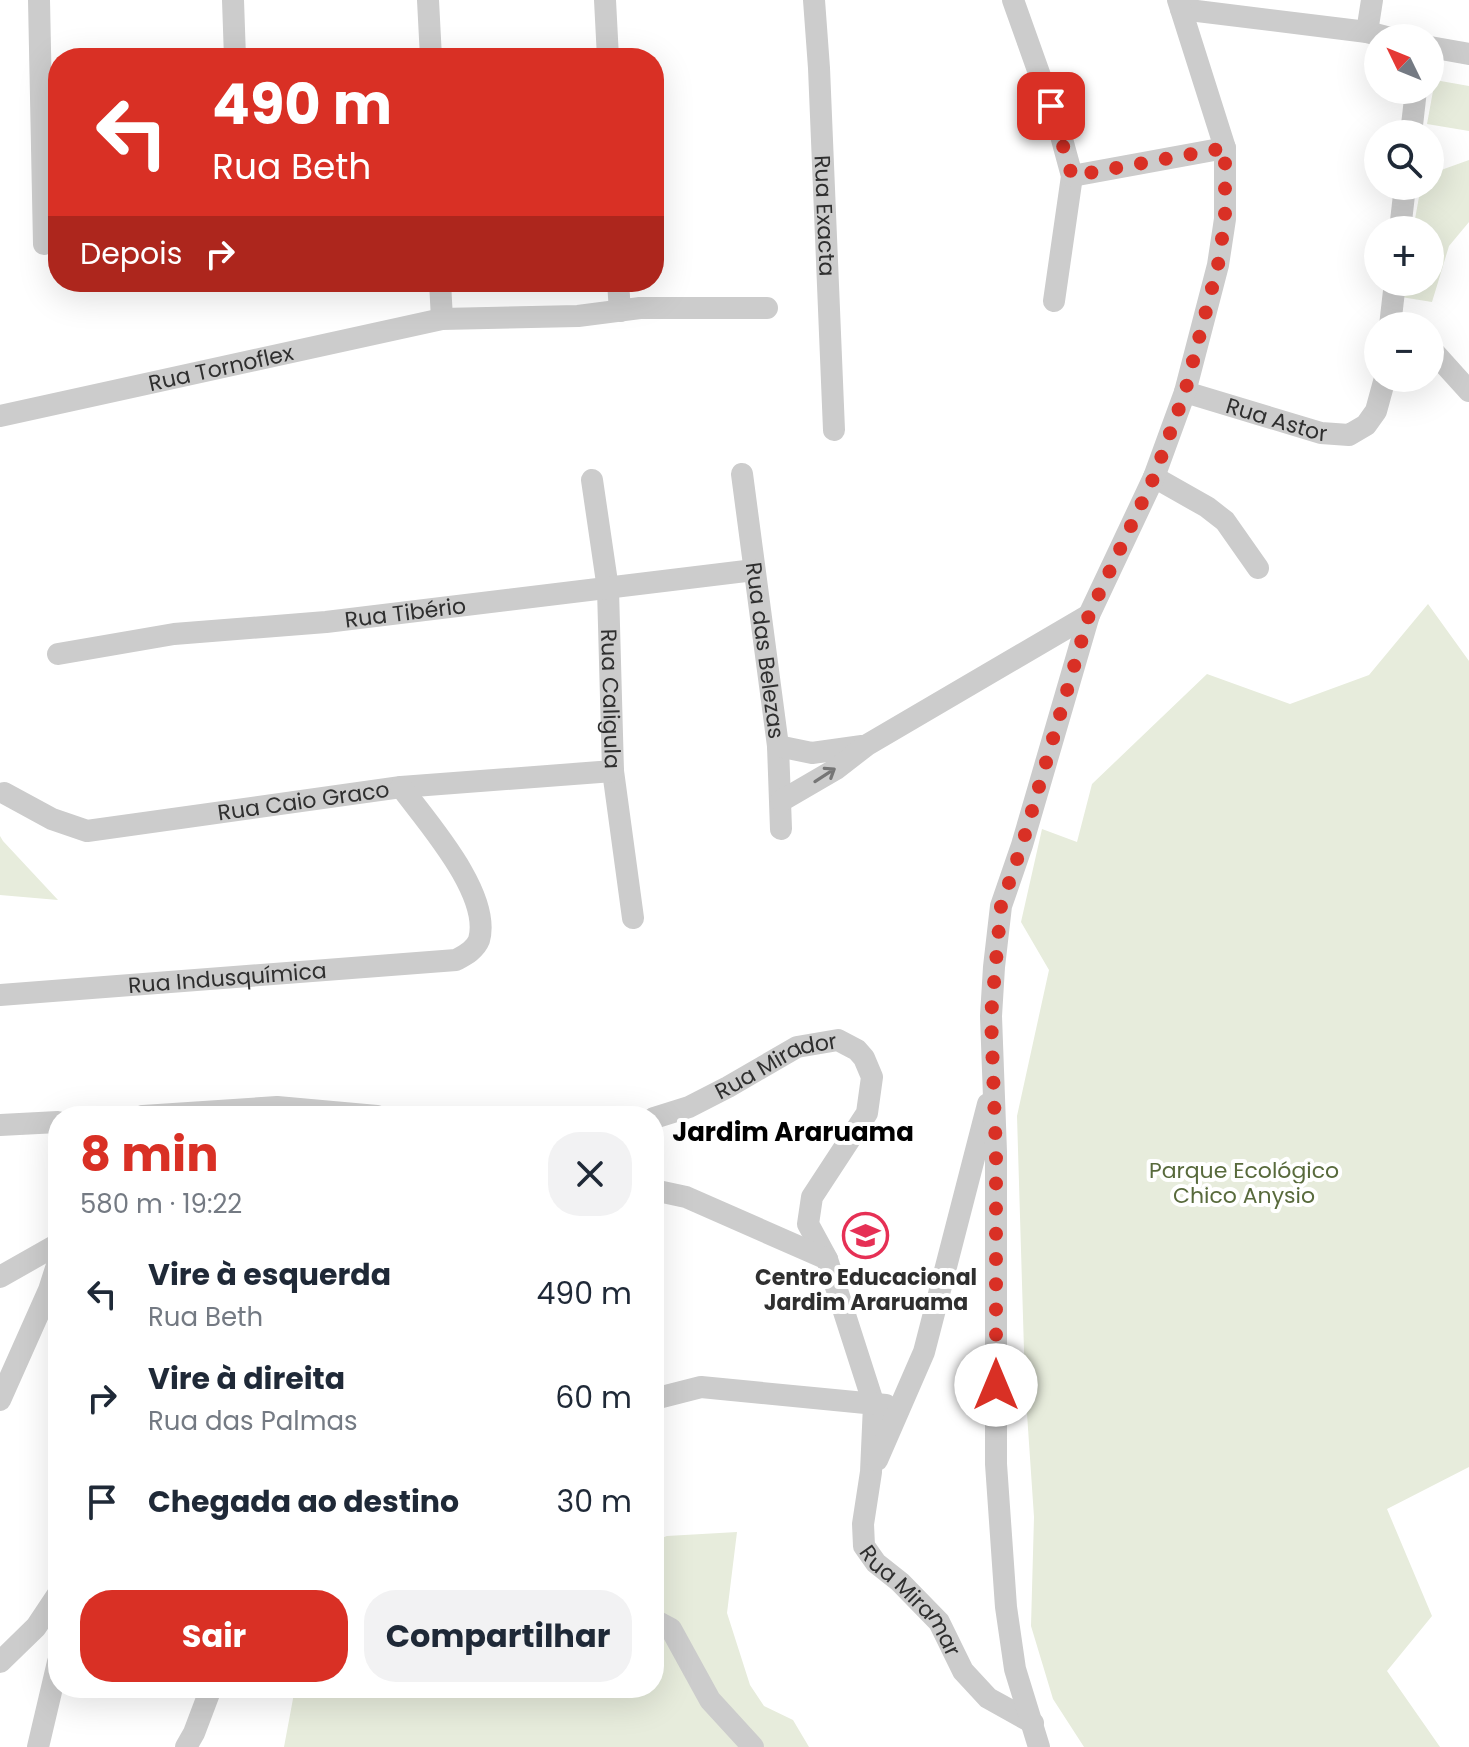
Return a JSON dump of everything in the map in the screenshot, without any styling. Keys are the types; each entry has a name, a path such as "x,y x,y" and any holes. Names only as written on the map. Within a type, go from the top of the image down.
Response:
{"street":[{"path":"39,0 44,244"},
{"path":"233,0 235,48"},
{"path":"428,0 430,48"},
{"path":"605,0 607,48"},
{"name":"Rua Exacta","path":"814,0 834,430"},
{"path":"1013,0 1060,132 1072,176 1054,301"},
{"path":"1368,24 1372,0"},
{"path":"1039,1747 1015,1669 1006,1607 996,1464 996,1152 991,1016 1001,906 1022,845 1089,615 1154,477 1185,392 1218,265 1225,219 1225,148 1180,4 1364,32"},
{"path":"1444,50 1469,54"},
{"path":"1072,176 1225,148"},
{"path":"441,292 442,319"},
{"path":"619,292 620,311"},
{"name":"Rua Tornoflex","path":"0,416 442,319 578,316 640,308 767,308"},
{"path":"1444,363 1469,391"},
{"name":"Rua Astor","path":"1185,392 1321,433 1349,435 1366,425 1376,411 1381,392"},
{"name":"Rua das Belezas","path":"742,474 778,746 781,829"},
{"path":"1154,477 1207,507 1225,521 1258,568"},
{"name":"Rua Caligula","path":"592,480 608,589 613,771 633,918"},
{"name":"Rua Tibério","path":"58,654 174,634 326,622 754,570"},
{"path":"781,801 836,769 867,745 1089,615"},
{"path":"778,746 812,753 867,745"},
{"name":"Rua Caio Graco","path":"4,793 52,819 87,831 401,787 613,771"},
{"name":"Rua Indusquímica","path":"0,995 456,960 470,952 479,940 479,919 474,897 466,877 401,787"},
{"name":"Rua Mirador","path":"664,1114 702,1100 797,1047 838,1040 857,1050 872,1077 867,1113 812,1197 808,1224 827,1259"},
{"path":"871,1472 924,1352 992,1091"},
{"path":"0,1125 48,1123"},
{"path":"664,1192 686,1197 827,1259"},
{"path":"0,1277 48,1250"},
{"name":"Rua Miramar","path":"827,1259 874,1405 864,1546 876,1563 900,1582 939,1622 963,1671 988,1698 1033,1723"},
{"path":"0,1400 48,1292"},
{"path":"664,1396 701,1387 874,1405 892,1404 908,1390"},
{"path":"0,1662 36,1627 48,1609"},
{"path":"664,1625 671,1629 710,1700 753,1747"},
{"path":"38,1747 50,1698"},
{"path":"186,1747 207,1698"}],"green space":[{"path":"1444,82 1469,86 1469,131 1444,127 1444,120 1428,120 1431,104 1444,104"},
{"path":"1469,160 1469,222 1449,246 1444,262 1444,216 1416,216 1418,200 1444,200 1444,169"},
{"path":"1401,296 1434,296 1432,302"},
{"name":"Parque Ecológico Chico Anysio","path":"1428,604 1469,661 1469,1467 1387,1509 1432,1616 1387,1671 1440,1747 1084,1747 1053,1699 1031,1626 1034,1517 1025,1384 1017,1116 1049,970 1021,922 1042,829 1077,842 1092,784 1207,674 1290,704 1369,675"},
{"path":"0,836 3,841 58,900 0,895"},
{"path":"737,1532 727,1613 750,1685 764,1706 793,1720 809,1747 284,1747 293,1698 664,1698 664,1537"}],"place":[{"name":"Centro Educacional Jardim Araruama","path":"866,1236"}],"district":[{"name":"Jardim Araruama","path":"793,1132"}],"route":[{"path":"996,1385 996,1152 991,1016 1001,906 1022,845 1089,615 1154,477 1185,392 1212,293 1225,219 1225,148 1072,176 1051,106"}]}
